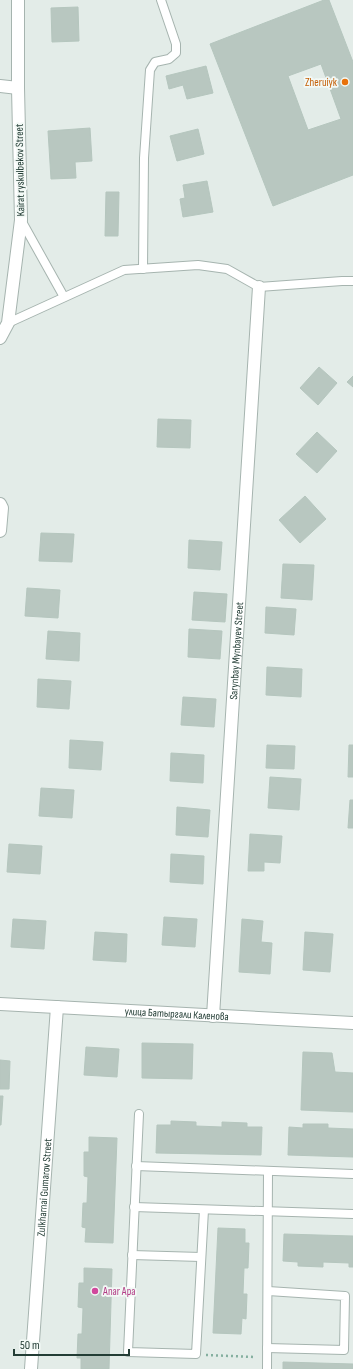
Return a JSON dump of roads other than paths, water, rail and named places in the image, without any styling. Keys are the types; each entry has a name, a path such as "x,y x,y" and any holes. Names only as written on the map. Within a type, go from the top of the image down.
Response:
{"street":[{"name":"Kairat ryskulbekov Street","path":"0,338 8,323 21,220 18,0"},
{"path":"0,86 18,88"},
{"name":"Sarynbay Mynbayev Street","path":"213,1016 259,287"},
{"path":"0,531 1,506"},
{"name":"улица Батыргали Каленова","path":"0,1004 353,1023"},
{"name":"Zulkharnai Gumarov Street","path":"31,1369 57,1007"}],"lane":[{"path":"143,269 144,158 150,70 155,62 169,59 176,53 176,44 161,0"},
{"path":"21,220 64,297"},
{"path":"8,323 124,270 198,265 227,269 259,287 342,280 353,281"},
{"path":"139,1114 128,1352 196,1354 204,1210"},
{"path":"136,1166 353,1174"},
{"path":"267,1369 268,1171"},
{"path":"134,1207 353,1214"},
{"path":"132,1255 201,1257"},
{"path":"267,1348 344,1350 345,1296 268,1291"}],"place":[{"name":"Zheruiyk","path":"345,82"},
{"name":"Anar Apa","path":"95,1291"}]}
